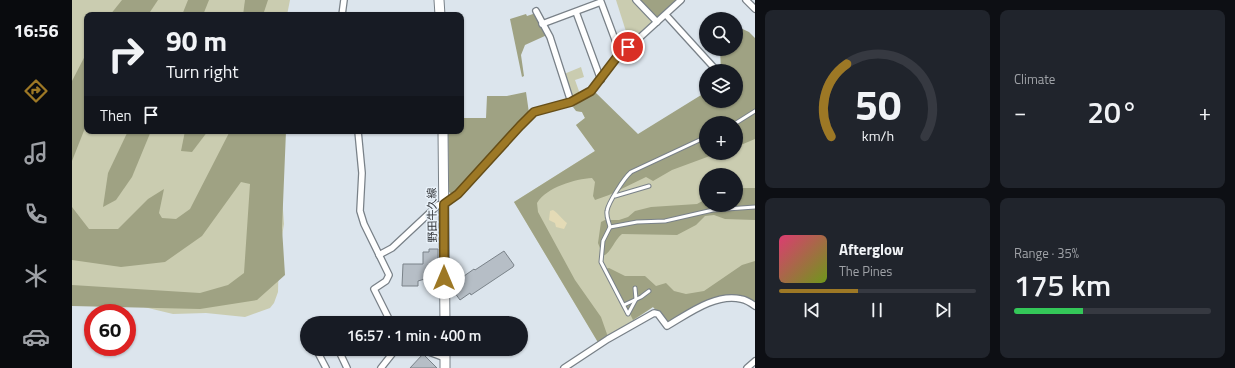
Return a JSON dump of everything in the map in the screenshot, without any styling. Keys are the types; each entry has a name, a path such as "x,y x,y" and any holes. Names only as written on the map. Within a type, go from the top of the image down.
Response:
{"main road":[{"path":"439,0 440,12"},
{"name":"野田牛久線","path":"443,134 445,316"},
{"path":"445,356 445,368"}],"street":[{"path":"342,12 344,0"},
{"path":"636,0 657,22"},
{"path":"379,255 392,248 438,205 444,204 458,194 534,112 571,102 591,91 601,80 620,53 666,15 681,0"},
{"path":"746,0 755,9"},
{"path":"542,24 601,2 620,53"},
{"path":"536,11 550,37 571,102"},
{"path":"576,12 601,80"},
{"path":"666,15 711,64"},
{"path":"358,134 362,173 360,211 364,224 389,275 386,281 374,289 388,316"},
{"path":"564,368 608,339 654,312 658,314 666,326 699,308 721,299 742,299 755,306"},
{"path":"320,356 326,368"},
{"path":"341,356 347,368"},
{"path":"381,368 390,356"},
{"path":"747,368 755,361"}],"lane":[{"path":"743,119 755,111"},
{"path":"635,288 636,299 628,314 601,262 603,241 610,227 607,211 626,177 631,172 699,140"},
{"path":"615,196 649,186"},
{"path":"610,227 637,222 665,221 713,210 755,207"},
{"path":"624,305 649,291"}],"green space":[{"path":"72,0 290,0 288,12 84,12 84,134 274,134 281,182 284,224 279,254 278,292 274,303 270,308 245,317 206,313 173,314 90,294 72,288"},
{"path":"122,0 158,0 150,12 112,12"},
{"path":"188,0 209,0 204,12 183,12"},
{"path":"245,0 268,0 264,12 243,12"},
{"path":"616,0 636,0 655,21 630,44"},
{"path":"639,0 677,0 657,19"},
{"path":"536,13 547,35 525,45 521,55 524,76 522,77 510,19 526,14 527,16"},
{"path":"743,29 749,32 755,38 755,139 743,144 743,116 699,116 699,160 672,170 653,181 646,177 595,200 593,196 595,182 592,178 570,182 554,188 547,192 537,203 538,212 575,280 601,317 608,337 599,344 514,202 595,151 576,125 585,118 582,112 576,111 573,107 595,92 638,134 699,96 699,108 743,108 743,64 721,64 720,56 743,56"},
{"path":"84,58 84,131 72,161 72,81"},
{"path":"581,67 584,77 575,80 580,94 573,97 564,74"},
{"path":"526,92 529,113 459,191 453,195 449,192 448,134 464,134 464,118 486,118 487,96 507,96"},
{"path":"596,100 651,161 699,154 699,160 743,160 742,116 755,101 755,301 730,296 668,323 653,307 599,344 514,202 595,151 576,125 585,118 582,112 576,111"},
{"path":"127,134 150,134 132,177 116,200 103,207 108,173"},
{"path":"184,134 206,134 192,152 181,151"},
{"path":"228,134 286,134 282,228 285,275 257,300 200,309 136,308 136,304 84,304 84,306 72,306 72,285 200,293 228,285 244,273 250,184 241,182 202,236 165,262 121,267 72,260 72,207 89,229 118,229 148,199 164,189 159,213 162,218 176,219 190,209"},
{"path":"743,188 755,188 755,220 725,219 714,215 705,216 696,225 677,235 622,234 609,252 603,256 598,243 601,222 605,220 619,220 628,217 635,211 651,207 699,203 699,212 743,212"},
{"path":"755,261 755,303 730,296 668,323 653,307 633,320 605,269 609,268 625,276 645,276 656,286 666,283 674,291 686,294 704,291 742,265"}],"sand":[{"path":"553,210 567,223 564,229 556,227 555,223 549,220 550,211"}],"building":[{"path":"429,249 438,249 438,271 434,271 428,278 418,281 418,286 402,286 403,264 423,264 423,252 429,252"},
{"path":"504,251 514,265 513,267 471,295 470,293 460,300 452,289 460,285 457,281"},
{"path":"421,356 425,356 437,368 410,368"}],"route":[{"path":"444,278 444,204 458,194 534,112 571,102 591,91 601,80 620,53 628,47"}]}
